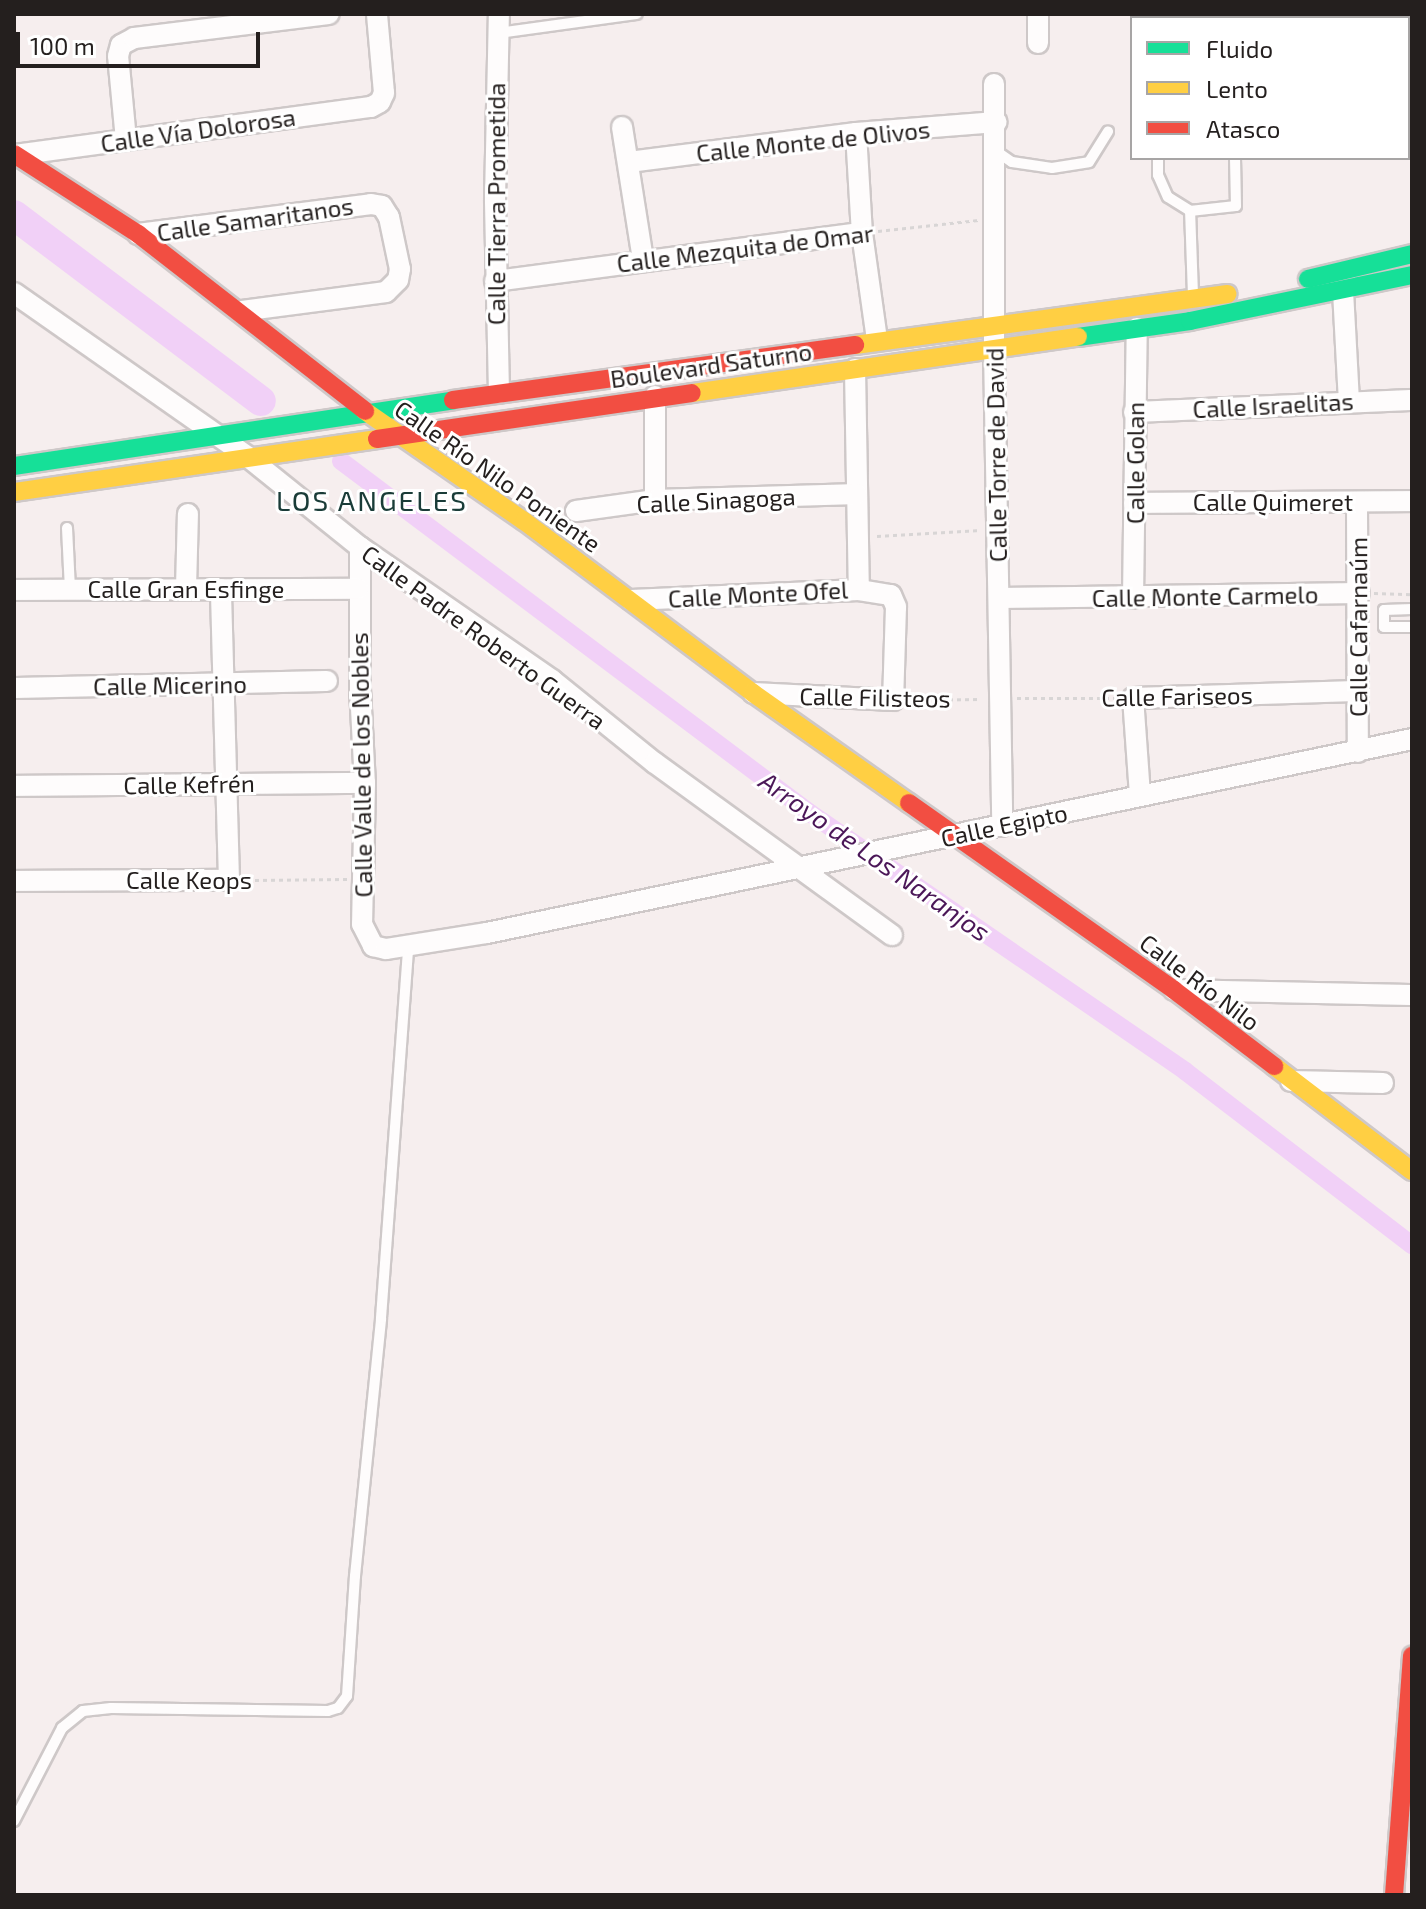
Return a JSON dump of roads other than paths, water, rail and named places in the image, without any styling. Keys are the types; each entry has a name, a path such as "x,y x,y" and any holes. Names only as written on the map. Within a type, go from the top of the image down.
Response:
{"street":[{"path":"126,140 118,56 121,45 134,38 329,14"},
{"name":"Calle Vía Dolorosa","path":"14,154 371,107 380,102 384,93 377,14"},
{"path":"1038,14 1038,43"},
{"path":"1293,14 1358,16"},
{"name":"Calle Tierra Prometida","path":"498,24 495,281 499,393"},
{"name":"Calle Torre de David","path":"994,84 997,122 994,349 1002,826"},
{"name":"Calle Monte de Olivos","path":"629,162 856,133 997,122"},
{"path":"622,127 643,259"},
{"path":"856,133 862,233 877,340"},
{"name":"Calle Río Nilo Poniente","path":"14,154 138,234 242,311 399,437 524,521 753,693 955,836"},
{"name":"Calle Samaritanos","path":"138,234 371,204 382,206 389,217 400,269 393,287 362,298 242,311"},
{"name":"Calle Mezquita de Omar","path":"495,281 643,259 862,233"},
{"name":"Boulevard Saturno","path":"14,466 877,340 1193,301 1412,254"},
{"name":"Boulevard Saturno","path":"14,492 1137,328 1343,291 1412,275"},
{"path":"1343,291 1349,401"},
{"name":"Calle Padre Roberto Guerra","path":"14,293 248,457 360,547 552,680 655,763 892,935"},
{"name":"Calle Golan","path":"1133,598 1137,328"},
{"path":"855,369 859,590"},
{"path":"655,396 655,500"},
{"name":"Calle Israelitas","path":"1134,412 1412,400"},
{"name":"Calle Sinagoga","path":"576,511 655,500 857,494"},
{"name":"Calle Quimeret","path":"1134,503 1412,501"},
{"name":"Calle Cafarnaúm","path":"1357,502 1358,752"},
{"path":"186,588 188,514"},
{"name":"Calle Valle de los Nobles","path":"360,547 358,589 365,783 362,924 373,946 408,947"},
{"path":"221,589 227,784"},
{"name":"Calle Gran Esfinge","path":"14,590 358,589"},
{"name":"Calle Monte Ofel","path":"631,600 886,591 896,607 893,700"},
{"name":"Calle Monte Carmelo","path":"999,598 1359,593"},
{"name":"Calle Micerino","path":"14,688 327,681"},
{"name":"Calle Fariseos","path":"1140,795 1133,698 1356,691"},
{"name":"Calle Filisteos","path":"753,693 893,700"},
{"name":"Calle Egipto","path":"408,947 894,849 1412,739"},
{"name":"Calle Kefrén","path":"14,786 365,783"},
{"name":"Calle Keops","path":"14,881 229,880 227,784"},
{"name":"Calle Río Nilo","path":"955,836 1174,990 1412,1171"},
{"path":"1174,990 1412,995"},
{"path":"1291,1081 1383,1083"},
{"path":"1394,1895 1412,1656"}],"lane":[{"path":"498,24 637,14"},
{"path":"996,151 1012,162 1052,168 1089,162 1108,132"},
{"path":"1158,160 1158,175 1168,197 1190,211 1236,206 1235,160"},
{"path":"1190,211 1193,301"},
{"path":"67,528 70,589"},
{"path":"1412,609 1384,610 1384,627 1412,627"},
{"path":"14,1821 62,1728 74,1715 83,1711 111,1708 328,1711 338,1708 347,1696 355,1576 381,1318 408,947"},
{"path":"1403,1895 1412,1775"}],"waterway":[{"path":"14,215 261,401"},
{"name":"Arroyo de Los Naranjos","path":"341,461 810,813 1185,1071 1412,1245"}],"district":[{"name":"LOS ANGELES","path":"372,500"}]}
